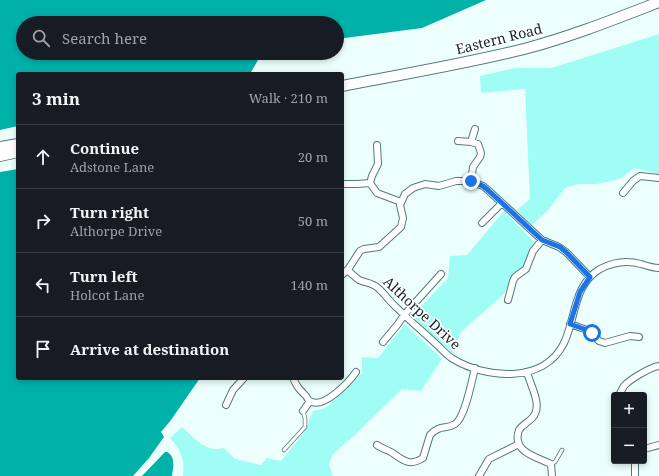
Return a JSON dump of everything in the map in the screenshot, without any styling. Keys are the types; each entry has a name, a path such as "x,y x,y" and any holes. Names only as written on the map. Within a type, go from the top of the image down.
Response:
{"main road":[{"name":"Eastern Road","path":"344,86 463,63 526,48 576,33 659,2"},
{"path":"0,147 16,148"},
{"path":"0,156 16,148"}],"street":[{"path":"471,142 475,129"},
{"path":"458,141 478,144 481,153 473,167 471,181"},
{"path":"370,183 378,164 377,145"},
{"path":"623,193 633,181 640,176 659,178"},
{"path":"344,273 357,255 364,249 379,247 401,227 403,218 400,208 401,202 409,191 421,185 439,186 456,181 471,181 485,188 542,240 563,249 590,277"},
{"path":"370,183 377,192 401,202"},
{"path":"344,184 370,183"},
{"path":"482,223 502,203"},
{"path":"508,300 515,277 526,269 533,251 542,240"},
{"name":"Althorpe Drive","path":"347,270 359,280 372,283 377,287 404,315 452,358 475,368 506,375 527,372 543,365 554,357 564,342 580,292 590,277 605,267 623,262 633,262 653,268 659,268"},
{"path":"383,342 404,315 441,274"},
{"path":"570,324 590,331 599,341 605,344 630,336 639,337"},
{"path":"621,392 629,382 650,368 659,366"},
{"path":"377,445 406,462 414,462 423,458 432,433 440,428 454,425 461,419 475,368"},
{"path":"294,380 298,390 310,401 322,402 350,381 356,372"},
{"path":"527,372 537,406 533,417 519,430 519,444 527,454 551,464 552,476"},
{"path":"226,405 233,390 242,380"},
{"path":"303,411 310,401"},
{"path":"479,476 489,459 519,444"},
{"path":"647,449 659,445"},
{"path":"635,464 635,476"}],"lane":[{"path":"284,450 305,427 303,411"},
{"path":"551,464 555,462 562,450"}],"shaded area":[{"path":"0,0 486,0 422,28 344,38 344,16 16,16 16,60 258,60 251,72 16,72 16,126 0,130"},
{"path":"659,34 659,174 634,168 623,177 615,180 597,184 579,184 565,188 548,210 532,225 517,210 530,199 525,89 481,93 480,76 515,68 552,68"},
{"path":"16,169 16,380 199,380 161,432 164,437 149,458 133,476 0,476 0,172"},
{"path":"504,211 534,242 524,269 514,274 504,294 462,331 459,336 454,355 412,316 448,278 450,256 467,255"},
{"path":"405,324 442,359 421,391 402,389 356,434 334,453 329,465 333,476 183,476 183,460 177,446 170,438 182,427 201,444 211,448 224,448 235,459 261,465 267,458 281,461 305,431 313,411 323,409 328,406 362,373 362,357 378,358"},
{"path":"165,452 170,454 173,459 172,476 142,476"}],"route":[{"path":"471,181 474,184 483,186 542,240 563,249 590,277 582,287 570,324 592,333"}]}
